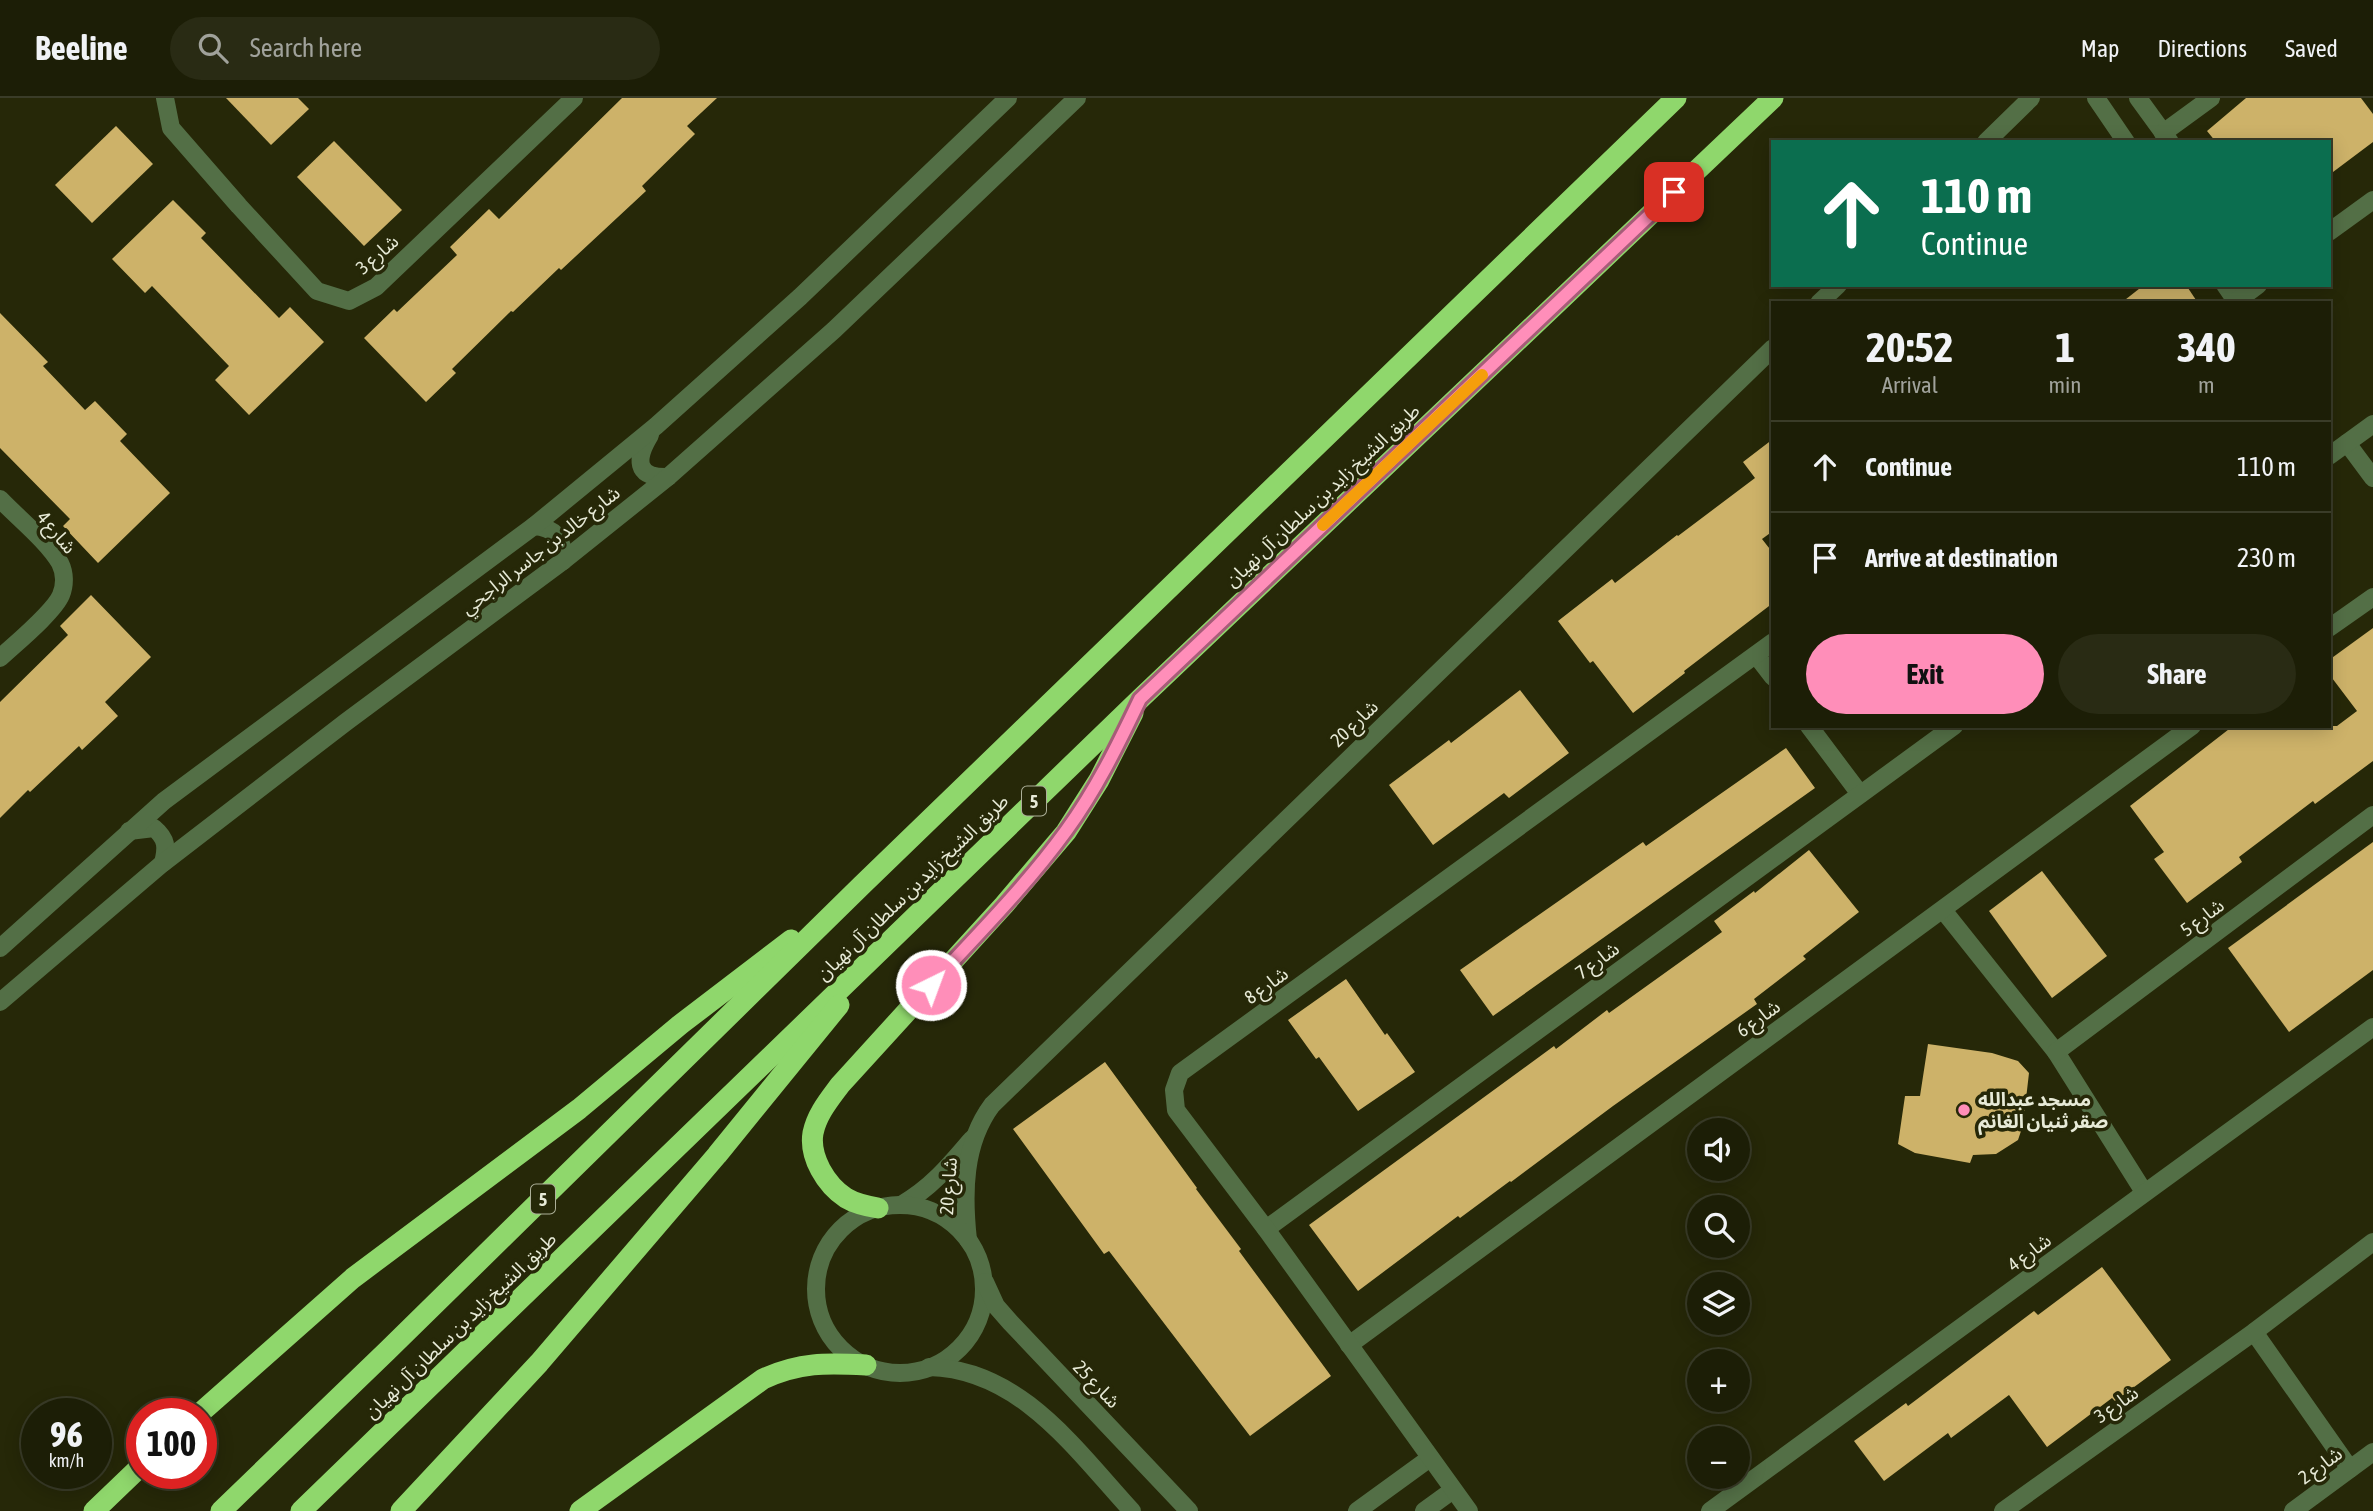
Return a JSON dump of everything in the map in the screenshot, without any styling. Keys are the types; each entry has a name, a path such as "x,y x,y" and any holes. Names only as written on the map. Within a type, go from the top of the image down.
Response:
{"highway":[{"name":"طريق الشيخ زايد بن سلطان آل نهيان","path":"221,1511 1676,98"},
{"name":"طريق الشيخ زايد بن سلطان آل نهيان","path":"301,1511 1140,699 1773,98"},
{"path":"878,1208 860,1205 845,1197 825,1175 813,1153 812,1143 819,1115 840,1085 1004,905 1066,832 1099,780 1140,699"},
{"path":"217,1398 353,1278 579,1109 681,1024 862,886"},
{"path":"401,1511 539,1363 717,1155 903,927"},
{"path":"580,1511 763,1379 789,1368 814,1363 866,1366"},
{"path":"94,1511 126,1480"}],"street":[{"name":"شارع 3","path":"166,98 171,128 239,206 317,290 349,302 376,287 574,98"},
{"path":"985,120 987,98"},
{"name":"شارع خالد بن جاسر الراجحي","path":"0,948 164,801 534,526 656,426 800,297 1008,98"},
{"name":"شارع خالد بن جاسر الراجحي","path":"0,1002 163,863 346,722 564,561 668,477 834,330 1077,98"},
{"path":"1988,140 2031,98"},
{"path":"2096,98 2125,140"},
{"path":"2138,98 2167,137 2211,98"},
{"path":"2331,231 2373,200"},
{"path":"1821,301 1836,287"},
{"path":"2236,301 2255,287"},
{"name":"شارع 20","path":"901,1205 921,1194 938,1178 974,1136 992,1105 1035,1062 1771,350"},
{"path":"2331,455 2373,424"},
{"path":"656,426 639,461 644,471 653,477 668,477"},
{"path":"2347,443 2373,478"},
{"name":"شارع 4","path":"0,499 52,553 61,566 65,581 61,597 0,658"},
{"path":"534,526 545,527 556,533 562,544 564,561"},
{"path":"2331,627 2373,597"},
{"name":"شارع 8","path":"1469,1511 1266,1229 1176,1110 1174,1090 1180,1073 1771,643"},
{"path":"1756,654 1771,674"},
{"path":"1810,728 1860,794"},
{"name":"شارع 7","path":"1266,1229 1951,728"},
{"name":"شارع 6","path":"1349,1345 2189,728"},
{"name":"شارع 5","path":"2056,1052 2373,815"},
{"path":"129,831 154,828 162,835 167,846 163,863"},
{"path":"1943,910 2056,1052 2144,1192"},
{"name":"شارع 4","path":"1710,1511 2373,1027"},
{"name":"شارع 20","path":"968,1240 965,1183 974,1136"},
{"path":"901,1205 935,1212 959,1228 976,1252 984,1280 982,1309 970,1336 949,1357 929,1367 894,1373 866,1366 842,1349 832,1338 820,1312 817,1283 824,1255 831,1242 851,1221 878,1208 901,1205"},
{"name":"شارع 3","path":"2003,1511 2254,1332 2373,1242"},
{"name":"شارع 25","path":"984,1280 996,1306 1010,1322 1189,1511"},
{"path":"2254,1332 2350,1469"},
{"path":"929,1367 946,1367 980,1376 1025,1400 1132,1511"},
{"name":"شارع 2","path":"2293,1511 2373,1452"},
{"path":"1357,1511 1430,1458"},
{"path":"1424,1511 1453,1490"}],"building":[{"path":"226,98 298,98 309,109 271,145"},
{"path":"622,98 717,98 687,126 695,134 642,186 646,191 561,270 559,268 511,311 452,369 456,373 426,402 364,338 394,309 397,312 457,255 450,247 489,209 499,219"},
{"path":"2246,98 2361,98 2373,114 2373,142 2331,174 2331,140 2214,140 2207,131"},
{"path":"116,126 153,164 92,223 55,185"},
{"path":"334,141 402,210 364,246 297,177"},
{"path":"173,200 206,233 201,238 279,318 290,307 324,342 249,415 215,380 229,366 152,286 145,293 112,259"},
{"path":"2141,287 2187,287 2197,301 2124,301"},
{"path":"0,313 48,362 43,366 85,410 95,401 127,434 120,441 170,493 98,563 63,526 70,519 0,448"},
{"path":"1771,441 1771,532 1762,539 1771,550 1771,605 1633,713 1558,621 1612,579 1615,583 1755,478 1743,462"},
{"path":"91,595 151,657 105,702 118,716 82,750 79,746 30,792 28,790 0,818 0,702 68,635 60,626"},
{"path":"2373,628 2373,761 2315,804 2313,801 2239,857 2242,862 2187,903 2154,859 2164,852 2130,806 2230,728 2337,726 2357,711 2331,677 2331,659"},
{"path":"1520,690 1569,753 1509,798 1504,793 1433,845 1389,785 1449,740 1451,743"},
{"path":"1786,748 1815,788 1493,1016 1460,970 1643,842 1646,846"},
{"path":"2373,842 2373,970 2289,1032 2228,948"},
{"path":"1809,850 1859,912 1803,956 1806,959 1754,999 1757,1004 1511,1182 1460,1218 1458,1216 1358,1291 1309,1225 1554,1046 1556,1049 1607,1010 1609,1013 1722,932 1714,921 1754,891 1755,893"},
{"path":"2042,871 2107,956 2052,998 1989,911"},
{"path":"1346,979 1415,1072 1358,1111 1288,1020"},
{"name":"مسجد عبدالله صقر ثنيان الغانم","path":"1928,1044 1992,1053 2018,1061 2029,1073 2023,1125 2018,1140 1996,1154 1973,1155 1970,1163 1915,1153 1898,1144 1905,1096 1920,1096"},
{"path":"1105,1062 1331,1376 1250,1436 1109,1251 1104,1254 1013,1129"},
{"path":"2102,1267 2171,1360 2115,1401 2112,1398 2047,1447 2009,1395 1951,1438 1948,1433 1884,1481 1854,1441 1906,1403 1908,1406 2034,1311 2038,1315"}],"slow traffic":[{"path":"1323,525 1482,375"}],"place":[{"name":"مسجد عبدالله صقر ثنيان الغانم","path":"1964,1110"}],"route":[{"path":"931,985 1066,832 1099,780 1140,699 1674,192"}]}
